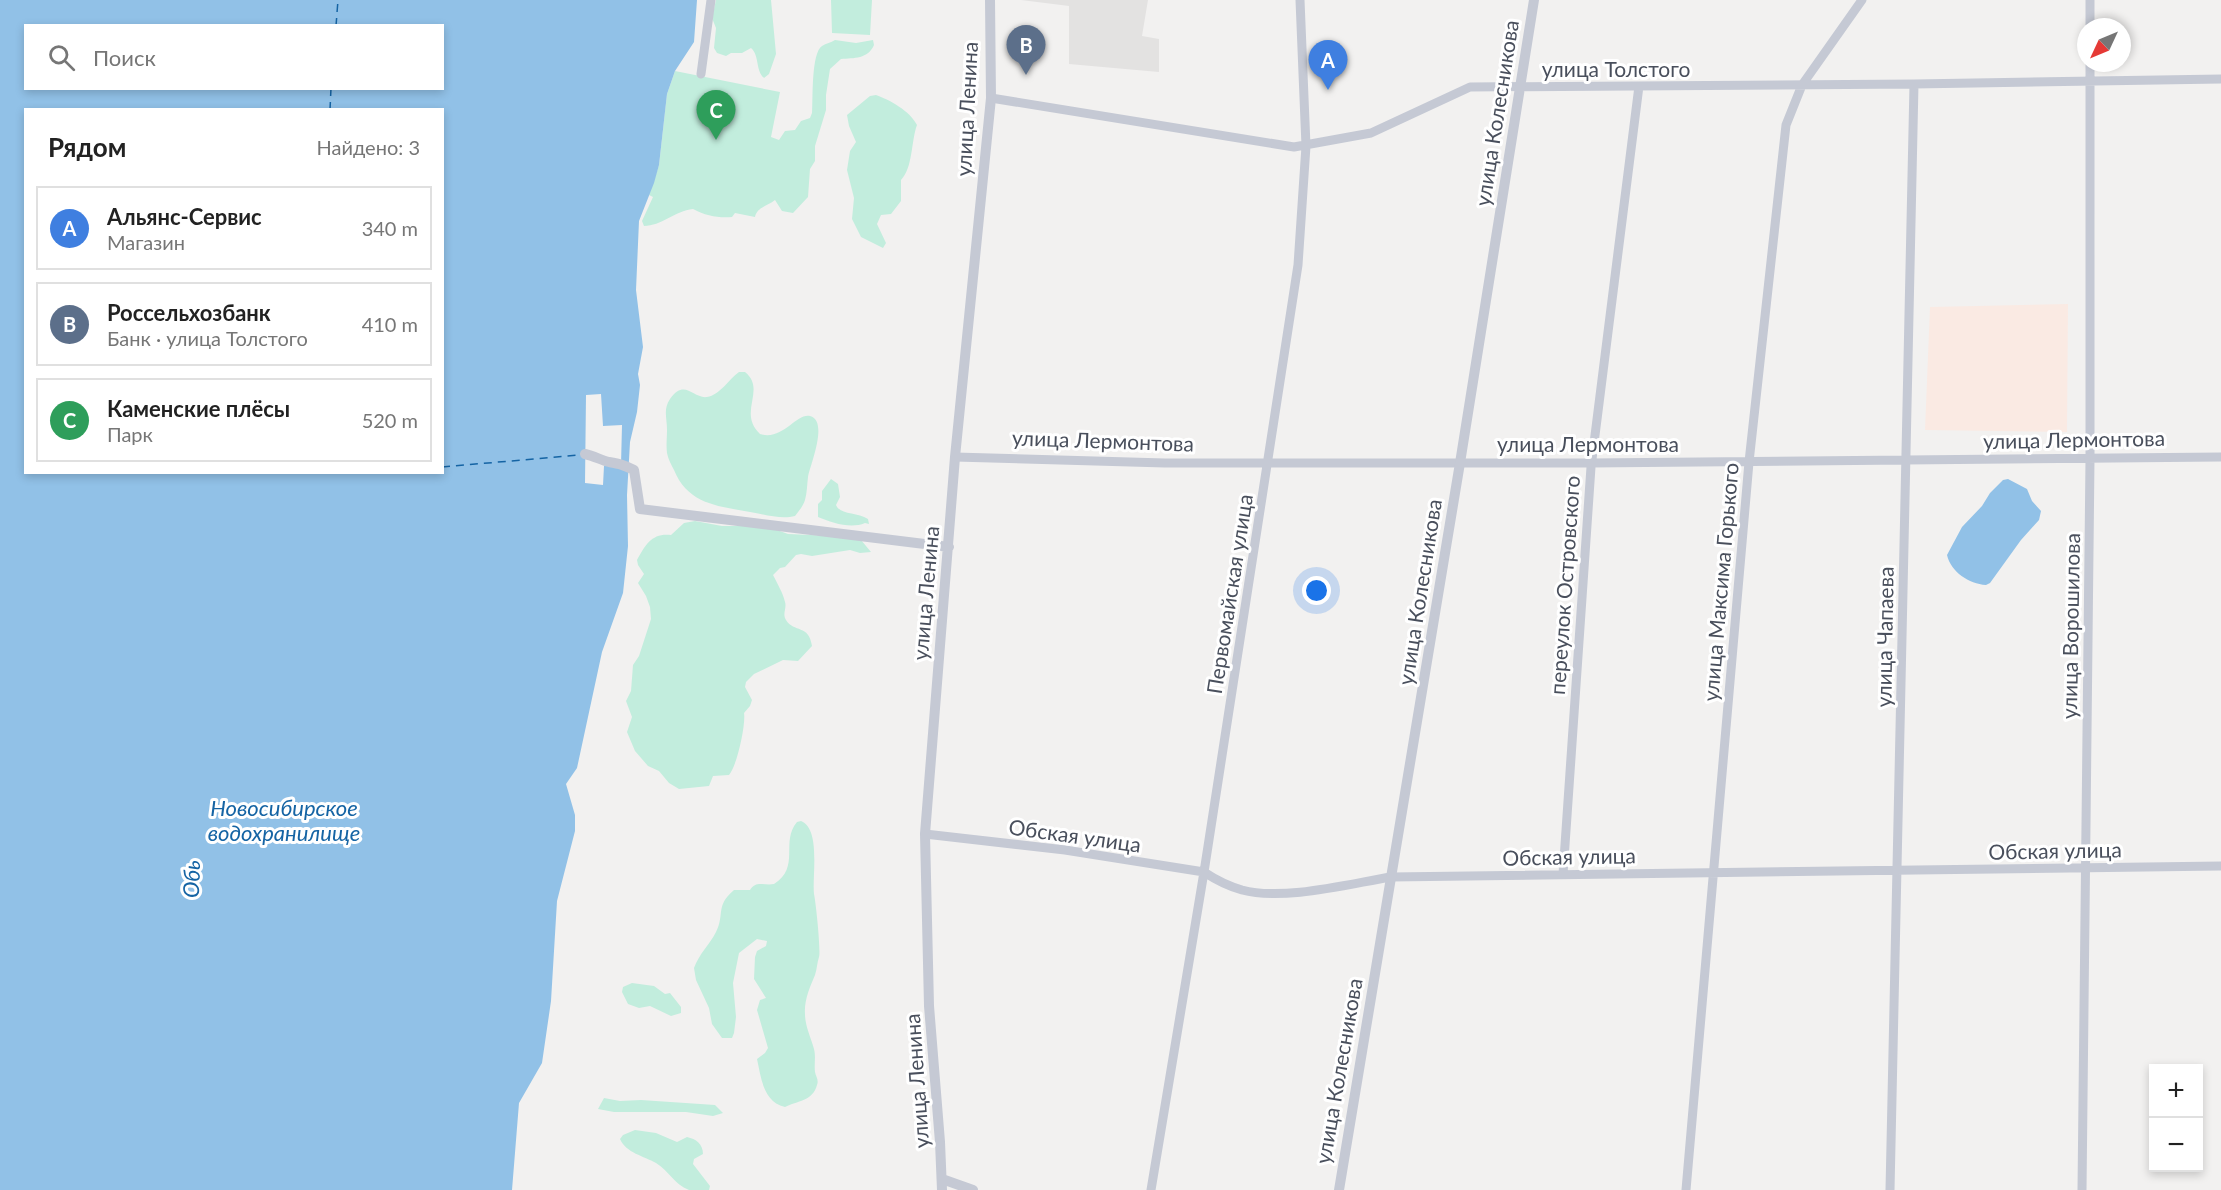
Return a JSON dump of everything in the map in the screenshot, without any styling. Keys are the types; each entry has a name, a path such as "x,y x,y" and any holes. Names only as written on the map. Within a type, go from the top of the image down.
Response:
{"street":[{"path":"701,75 711,0"},
{"name":"улица Ленина","path":"942,1185 929,1006 925,834 955,456 991,98 990,0"},
{"name":"Первомайская улица","path":"1152,1190 1298,265 1306,146 1300,0"},
{"name":"улица Колесникова","path":"1339,1190 1460,463 1533,0"},
{"name":"улица Максима Горького","path":"1686,1190 1749,462 1786,125 1802,85 1863,0"},
{"path":"2090,0 2090,18"},
{"name":"улица Ворошилова","path":"2082,1190 2090,459 2090,72"},
{"name":"улица Толстого","path":"991,98 1294,147 1371,133 1470,87 2221,79"},
{"name":"улица Чапаева","path":"1890,1190 1914,84"},
{"name":"переулок Островского","path":"1563,874 1591,464 1639,86"},
{"path":"585,454 620,463 634,470 640,509 949,547"},
{"name":"улица Лермонтова","path":"955,456 1165,463 1591,464 2221,457"},
{"name":"Обская улица","path":"925,834 1065,850 1204,872 1221,882 1243,890 1271,894 1391,877 2221,866"},
{"path":"942,1185 973,1190"}],"shaded area":[{"path":"1021,0 1148,0 1142,36 1159,39 1159,72 1069,64 1069,6"},
{"path":"2068,304 2067,432 1925,430 1930,307"}],"green space":[{"path":"716,0 771,0 776,54 769,74 764,78 759,71 756,55 751,48 742,53 731,53 726,56 717,53 714,48 716,28 712,18"},
{"path":"831,0 872,0 870,35 832,33"},
{"path":"835,40 856,43 873,40 874,45 868,53 856,58 841,59 830,69 826,110 815,146 815,161 810,169 808,197 793,213 782,211 775,200 760,209 755,217 735,213 732,217 717,217 693,209 680,212 656,224 644,226 642,221 653,197 649,195 659,165 667,94 675,71 780,92 771,137 779,140 785,131 795,130 801,121 810,118 813,77 818,50"},
{"path":"876,95 910,115 917,125 908,169 901,180 901,201 891,214 881,215 877,224 886,243 883,248 861,237 852,219 854,198 847,170 850,151 856,142 847,115 870,96"},
{"path":"739,372 745,372 751,379 753,394 751,418 760,434 776,434 805,416 810,416 818,426 817,444 808,477 805,500 795,516 772,516 705,502 687,490 669,459 666,414 670,399 680,390 702,397 712,396"},
{"path":"831,479 838,484 840,497 836,505 838,508 868,519 869,524 842,524 818,517 818,504 822,500 822,491"},
{"path":"695,521 722,526 766,526 788,534 861,540 871,552 860,553 850,550 812,556 796,555 785,567 780,568 773,575 784,599 786,620 808,634 812,646 798,661 783,660 754,674 746,682 745,687 752,700 744,713 740,745 729,775 713,776 709,786 679,789 669,783 659,771 648,766 635,751 627,732 632,717 626,701 631,691 633,665 639,656 651,619 650,607 638,583 644,574 637,560 654,538 671,535 684,523"},
{"path":"801,821 811,833 814,854 814,894 819,953 816,973 806,999 805,1014 815,1052 815,1072 818,1082 812,1094 804,1100 785,1107 772,1100 764,1088 757,1059 768,1048 757,1010 760,1000 766,998 754,979 755,957 757,951 766,946 767,941 757,939 739,953 733,983 736,1017 732,1038 722,1038 712,1024 709,1008 696,980 694,968 719,926 722,906 728,896 734,890 750,890 758,884 774,884 782,877 789,862 792,830 797,822"},
{"path":"632,983 654,986 665,994 670,993 681,1007 681,1013 671,1016 650,1006 639,1008 628,1004 622,992 623,987"},
{"path":"604,1098 620,1101 641,1100 715,1105 723,1113 713,1116 686,1112 614,1112 598,1109"},
{"path":"635,1130 656,1133 677,1142 687,1137 698,1142 703,1154 694,1159 693,1164 710,1186 709,1190 689,1190 675,1181 656,1163 626,1148 620,1139 623,1135"}],"water":[{"name":"Новосибирское водохранилище","path":"0,0 697,0 694,42 675,71 667,94 659,165 639,221 636,290 643,347 638,374 640,385 637,412 630,442 627,495 628,546 623,593 602,652 577,768 566,784 575,815 575,831 557,901 551,1001 542,1063 519,1103 512,1190 0,1190"},
{"path":"2008,479 2027,489 2032,501 2041,511 2039,520 2021,540 1990,583 1986,585 1967,580 1952,567 1947,555 1962,527 1982,506 1990,493 2003,480"}],"pier":[{"path":"601,394 603,426 622,425 621,465 604,466 603,485 585,483 586,395"}],"ferry route":[{"path":"336,24 338,0"},
{"path":"330,108 331,90"},
{"path":"444,467 579,455"}],"place":[{"name":"Россельхозбанк","path":"1026,75"},
{"name":"Альянс-Сервис","path":"1328,90"},
{"name":"Каменские плёсы","path":"716,140"}],"water label":[{"name":"Обь","path":"191,879"}]}
